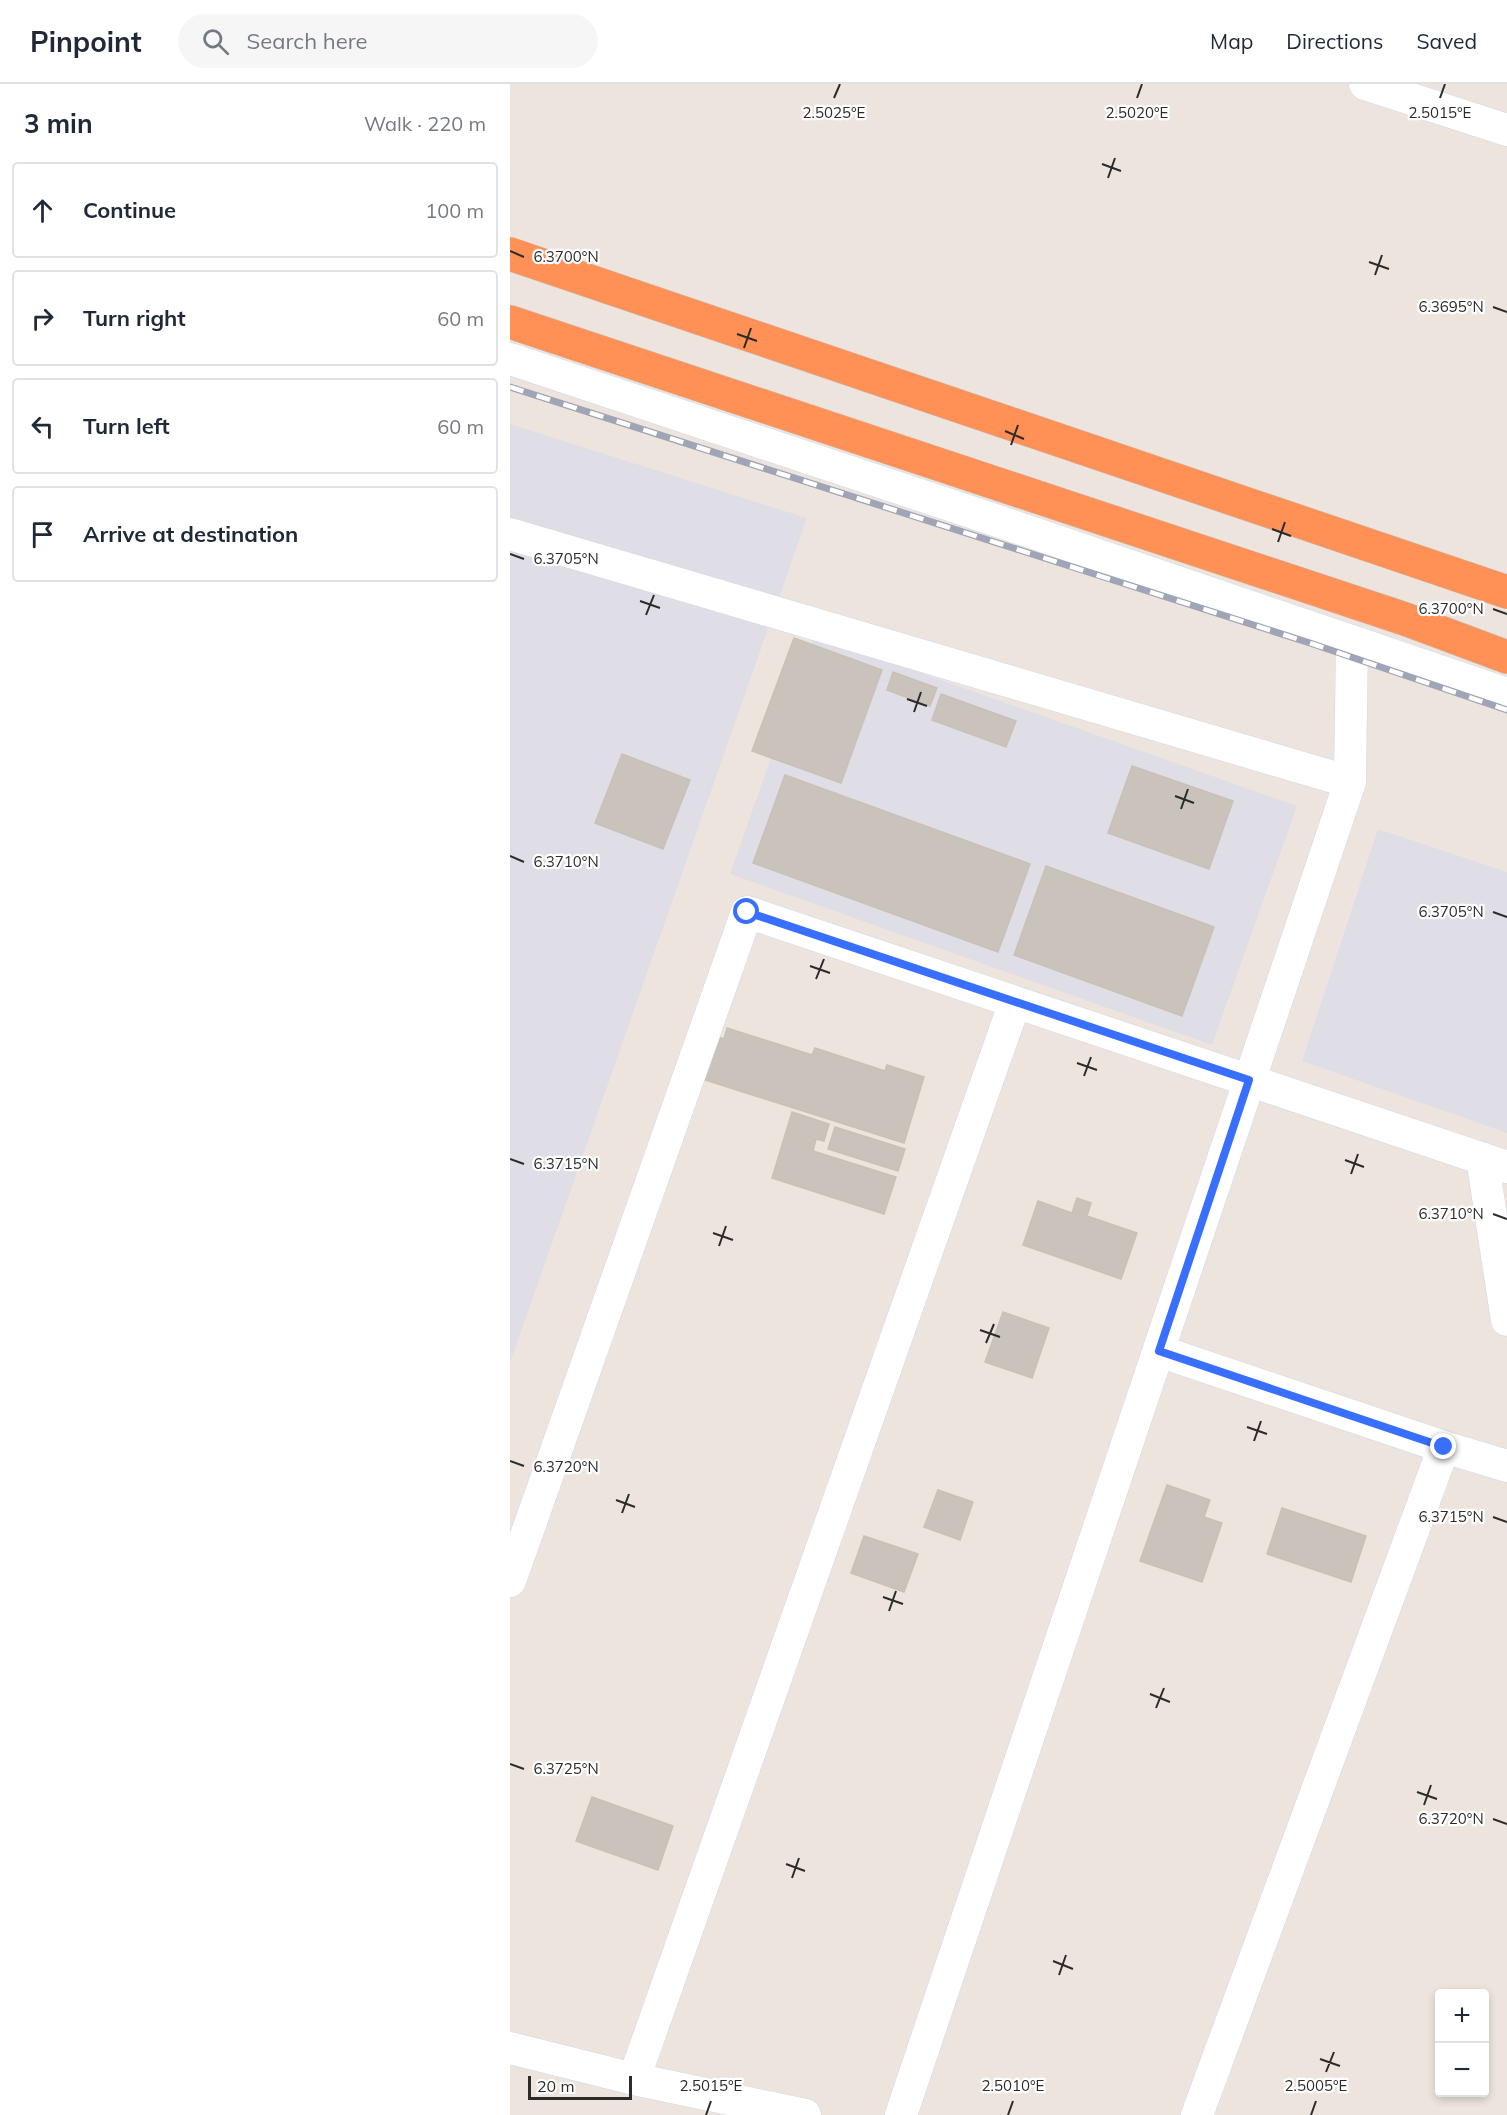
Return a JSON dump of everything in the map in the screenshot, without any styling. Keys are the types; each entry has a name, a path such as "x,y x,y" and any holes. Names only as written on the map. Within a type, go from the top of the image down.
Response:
{"highway":[{"path":"510,254 1507,592"},
{"path":"510,322 1382,612 1507,657"}],"street":[{"path":"1365,84 1507,130"},
{"path":"510,359 986,517 1507,694"},
{"path":"510,534 1350,782"},
{"path":"901,2115 1350,782 1352,641"},
{"path":"510,1581 747,912 1494,1162 1507,1320"},
{"path":"634,2079 1015,1002"},
{"path":"1159,1351 1507,1466"},
{"path":"1197,2115 1444,1447"},
{"path":"510,2048 634,2079 805,2115"}],"shaded area":[{"path":"510,424 807,518 510,1363"},
{"path":"814,635 1297,806 1212,1045 730,874"},
{"path":"1378,829 1507,872 1507,1133 1302,1061"}],"building":[{"path":"794,638 882,670 841,783 752,751"},
{"path":"893,672 937,688 930,706 887,690"},
{"path":"941,694 1016,721 1006,747 932,720"},
{"path":"622,754 690,780 663,849 595,823"},
{"path":"1132,766 1233,801 1209,869 1108,833"},
{"path":"785,775 1030,864 998,952 753,863"},
{"path":"1046,866 1214,927 1182,1016 1014,955"},
{"path":"727,1028 812,1055 815,1048 885,1071 887,1065 924,1077 904,1143 699,1078 712,1035 724,1039"},
{"path":"792,1112 829,1124 824,1141 816,1139 813,1151 896,1177 884,1214 772,1178"},
{"path":"835,1127 905,1149 898,1171 828,1149"},
{"path":"1077,1198 1091,1203 1087,1216 1137,1233 1121,1279 1023,1245 1038,1201 1072,1213"},
{"path":"1003,1312 1049,1328 1032,1378 985,1362"},
{"path":"1167,1485 1210,1500 1204,1517 1222,1523 1202,1582 1140,1561"},
{"path":"938,1490 973,1502 960,1540 924,1527"},
{"path":"1282,1508 1366,1536 1351,1582 1267,1554"},
{"path":"864,1536 918,1554 904,1592 851,1573"},
{"path":"592,1797 673,1826 658,1870 576,1841"}],"railway":[{"path":"510,387 1313,644 1507,710"}],"route":[{"path":"747,912 1249,1080 1159,1351 1444,1447"}]}
